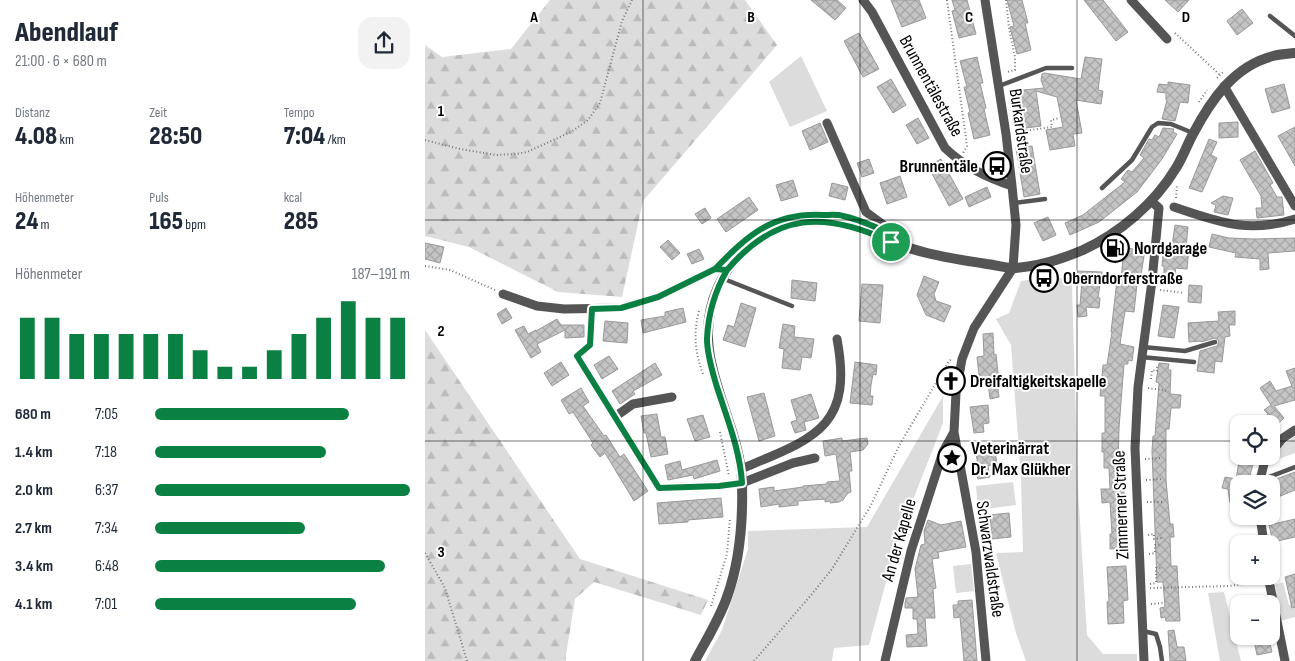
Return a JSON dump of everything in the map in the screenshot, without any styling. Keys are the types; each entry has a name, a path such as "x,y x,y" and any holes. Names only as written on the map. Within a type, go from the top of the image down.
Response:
{"street":[{"name":"Brunnentälestraße","path":"863,0 945,148 958,161 987,178 1012,186"},
{"name":"Burkardstraße","path":"985,0 1006,134 1014,203 1016,225 1013,268"},
{"path":"1131,0 1167,39"},
{"path":"695,661 715,625 724,604 736,566 741,540 741,470 730,424 711,364 707,340 714,296 724,274 742,252 765,234 793,224 816,221 839,223 865,230 891,242 929,254 1013,268 1050,262 1081,251 1113,234 1151,200 1177,168 1193,133 1223,86 1251,65 1273,56 1295,53"},
{"path":"1223,86 1295,206"},
{"path":"827,123 866,212 885,226 890,233 891,242"},
{"name":"Zimmerner Straße","path":"1144,661 1135,459 1138,387 1159,208 1151,200"},
{"path":"1173,207 1236,226 1257,227 1275,225 1295,219"},
{"name":"Schwarzwaldstraße","path":"986,661 976,552 955,432 956,392 962,358 974,328 1013,268"},
{"path":"503,294 537,306 564,310 621,308 658,297 715,269 724,274"},
{"path":"741,470 794,447 815,434 826,423 836,406 839,384 841,360 837,339"},
{"path":"577,356 659,488 742,483 793,463 815,458"},
{"path":"615,416 633,404 672,397"},
{"path":"1280,442 1295,430"},
{"name":"An der Kapelle","path":"885,661 911,551 943,452 955,432"},
{"path":"1269,585 1285,661"}],"lane":[{"path":"1270,16 1295,36"},
{"path":"999,86 1046,68 1072,68"},
{"path":"1102,188 1132,160 1152,127 1158,123 1171,124 1193,133"},
{"path":"1014,203 1045,199"},
{"path":"724,274 792,306"},
{"path":"1142,352 1185,351 1215,342"},
{"path":"1142,352 1194,362"},
{"path":"1276,475 1295,467"},
{"path":"1143,631 1156,634 1162,661"}],"path":[{"path":"425,140 460,149 496,155 516,154 527,152 571,132 588,120 600,103 622,21 632,0"},
{"path":"947,0 967,146 958,161"},
{"path":"997,75 1015,70 1015,57 1006,0"},
{"path":"1180,38 1220,75"},
{"path":"1006,134 1052,127 1051,120 1060,118"},
{"path":"425,266 450,270 503,294"},
{"path":"1151,289 1184,293"},
{"path":"700,308 696,322 695,337 697,357 705,380"},
{"path":"577,356 590,345 592,309"},
{"path":"754,661 813,594 831,569 871,505 900,444 949,361 954,358 962,358"},
{"path":"1151,378 1152,370 1157,371 1157,366"},
{"path":"1138,387 1169,391"},
{"path":"720,431 727,458 730,485"},
{"path":"1135,459 1162,458"},
{"path":"1137,481 1162,479"},
{"path":"1137,503 1162,502"},
{"path":"711,607 727,554 731,516"},
{"path":"1139,536 1154,534 1154,539 1162,538"},
{"path":"1139,554 1155,553 1155,545 1160,545"},
{"path":"425,553 445,588 467,661"},
{"path":"1140,587 1156,583 1156,568 1161,568"},
{"path":"1140,587 1234,585"}],"green space":[{"path":"550,0 745,0 777,45 643,201 622,297 558,292 469,247 425,236 425,45 442,57 511,49"},
{"path":"801,56 827,111 790,127 769,82"},
{"path":"1051,277 1067,279 1072,285 1078,489 1087,635 1103,654 1137,654 1137,661 1026,661 1016,633 996,553 1023,552 1021,478 1011,345 996,319 1009,313 1021,281"},
{"path":"425,330 580,559 708,600 701,615 594,582 575,599 566,661 425,661"},
{"path":"943,396 943,423 897,541 869,645 834,648 832,661 705,661 722,630 748,549 748,531 867,527"},
{"path":"1295,436 1295,453 1280,459 1280,447"},
{"path":"1013,482 1016,505 978,510 976,486"},
{"path":"971,564 974,591 956,593 953,566"},
{"path":"1283,582 1289,605 1295,603 1295,617 1280,621 1280,595 1276,595 1275,585 1280,585"},
{"path":"1224,592 1230,616 1230,645 1237,645 1241,661 1220,661 1208,593"}],"building":[{"path":"811,0 837,0 846,8 835,20"},
{"path":"891,0 919,0 926,18 902,27"},
{"path":"952,0 967,0 976,34 959,38 952,11 955,10"},
{"path":"1007,0 1022,0 1028,23 1025,23 1031,50 1017,54 1010,27 1014,26"},
{"path":"1084,0 1103,0 1128,32 1116,41"},
{"path":"1165,0 1189,0 1178,12"},
{"path":"1242,9 1253,23 1237,35 1227,21"},
{"path":"859,33 879,69 863,77 844,41"},
{"path":"977,57 983,83 980,83 986,108 984,109 990,135 974,139 964,87 967,87 960,61"},
{"path":"1085,57 1102,59 1098,90 1103,91 1101,104 1076,100 1082,133 1073,134 1075,146 1050,150 1046,130 1063,127 1057,97 1036,91 1041,126 1018,129 1013,91 1044,88 1041,80 1044,73 1081,79"},
{"path":"891,79 906,105 893,113 877,87"},
{"path":"1168,82 1190,85 1188,103 1180,102 1175,121 1162,119 1167,100 1166,93 1157,92 1159,84 1168,85"},
{"path":"1284,84 1290,108 1272,113 1265,89"},
{"path":"918,118 929,138 917,144 906,125"},
{"path":"1238,122 1238,137 1219,138 1219,123"},
{"path":"820,123 828,142 810,150 802,131"},
{"path":"1295,127 1295,166 1278,136"},
{"path":"1163,128 1174,129 1173,132 1177,134 1162,159 1137,192 1099,222 1070,235 1065,223 1083,215 1125,182 1121,179 1128,170 1132,172 1144,158 1140,155 1149,139 1152,140 1155,135 1159,137"},
{"path":"1209,139 1217,142 1211,155 1217,158 1202,192 1189,188"},
{"path":"1032,146 1040,194 1024,197 1016,148"},
{"path":"1255,151 1273,183 1270,185 1277,197 1282,197 1284,215 1257,218 1256,208 1262,208 1261,196 1240,160"},
{"path":"869,159 874,173 862,177 857,163"},
{"path":"941,159 963,199 949,206 928,166"},
{"path":"900,176 907,197 887,204 880,183"},
{"path":"793,180 798,196 781,201 776,185"},
{"path":"832,183 848,187 845,200 829,196"},
{"path":"987,187 991,197 969,207 965,197"},
{"path":"1223,196 1233,198 1228,215 1214,212 1216,205 1211,203"},
{"path":"749,197 758,210 726,232 717,219"},
{"path":"705,208 711,218 702,224 695,214"},
{"path":"1048,217 1056,235 1043,241 1034,223"},
{"path":"1175,225 1188,227 1186,247 1189,248 1187,269 1175,268 1176,275 1164,275 1164,266 1162,266 1164,245 1172,246"},
{"path":"1212,234 1229,238 1295,238 1295,251 1268,253 1269,269 1260,270 1260,259 1235,257 1236,253 1209,247"},
{"path":"668,240 680,253 672,260 660,247"},
{"path":"425,243 444,247 440,263 425,259"},
{"path":"1124,248 1145,250 1141,275 1138,275 1134,312 1125,311 1120,344 1134,347 1132,361 1128,360 1128,364 1124,364 1119,428 1118,467 1123,467 1126,548 1110,549 1110,534 1112,534 1110,502 1102,503 1101,489 1110,489 1109,468 1104,468 1104,452 1102,452 1102,433 1105,433 1105,396 1100,396 1103,365 1107,365 1112,332 1117,280 1121,280"},
{"path":"699,249 704,259 692,264 687,254"},
{"path":"1078,271 1102,272 1098,297 1100,298 1099,308 1086,307 1087,316 1078,317 1077,305 1080,305 1082,281 1077,280"},
{"path":"924,276 939,282 934,294 936,301 951,306 944,322 926,315 917,295"},
{"path":"792,280 817,283 815,301 791,298"},
{"path":"862,284 883,285 880,323 859,321"},
{"path":"1189,285 1202,286 1201,303 1188,302"},
{"path":"741,303 756,308 745,347 723,340 728,325 734,327"},
{"path":"1163,305 1179,307 1174,338 1158,336"},
{"path":"506,308 512,318 502,324 497,314"},
{"path":"683,308 686,322 643,333 641,320 665,316 665,312"},
{"path":"1235,311 1235,325 1229,325 1230,336 1225,337 1222,362 1215,361 1214,373 1197,371 1200,351 1217,346 1219,341 1215,338 1201,342 1189,342 1188,323 1219,321 1218,312"},
{"path":"557,319 561,325 584,325 584,337 565,338 565,330 537,344 541,352 531,358 515,330 524,326 528,334"},
{"path":"605,321 628,323 627,343 603,341"},
{"path":"783,324 795,326 794,337 814,339 811,358 802,357 800,370 782,368 784,349 779,348"},
{"path":"993,333 999,397 990,399 988,383 980,384 977,357 984,356 983,334"},
{"path":"609,356 618,369 602,379 594,365"},
{"path":"561,362 569,375 552,386 544,373"},
{"path":"855,362 877,365 876,375 873,374 871,385 870,396 873,396 872,405 850,403"},
{"path":"655,363 662,375 633,391 635,394 620,404 612,391"},
{"path":"1159,363 1169,364 1168,370 1171,370 1170,394 1181,395 1180,408 1171,408 1169,429 1166,429 1166,480 1170,524 1173,524 1174,537 1170,537 1171,566 1177,566 1180,621 1166,621 1165,617 1161,618 1160,608 1165,607 1163,582 1157,582 1152,451 1153,436 1155,436 1159,383 1156,382"},
{"path":"1295,368 1295,400 1274,406 1284,418 1280,422 1280,415 1267,415 1264,410 1271,405 1260,388 1270,381 1276,391 1292,386 1286,371"},
{"path":"581,388 589,402 583,406 604,436 606,435 620,457 624,454 648,491 634,501 605,453 600,457 591,445 593,443 573,412 569,414 561,400"},
{"path":"764,393 775,436 759,441 747,397"},
{"path":"811,394 819,418 804,422 806,430 795,433 791,422 797,420 791,400"},
{"path":"988,405 989,423 983,424 984,432 974,433 970,407"},
{"path":"657,414 661,437 665,437 668,454 651,457 641,416"},
{"path":"703,415 710,437 695,441 687,419"},
{"path":"842,438 842,441 867,438 868,444 863,450 850,452 852,471 849,471 851,492 843,500 830,503 830,501 825,502 825,499 798,501 798,505 779,507 779,504 761,507 759,489 774,487 774,491 840,481 836,454 825,456 823,441"},
{"path":"994,445 997,464 988,466 990,477 978,479 975,466 978,465 975,448"},
{"path":"717,460 720,471 694,479 693,475 668,480 665,465 680,461 682,470"},
{"path":"1238,465 1253,465 1250,475 1237,475"},
{"path":"1295,472 1295,490 1280,496 1280,478"},
{"path":"1225,477 1230,478 1230,503 1228,489 1222,488"},
{"path":"721,498 723,517 659,524 657,503"},
{"path":"1009,513 1011,537 992,539 990,515"},
{"path":"1295,519 1295,537 1280,540 1280,535 1271,535 1269,525 1280,525 1280,522"},
{"path":"928,520 941,525 961,521 966,547 938,552 939,558 932,559 936,588 933,589 935,618 925,618 927,646 907,647 906,635 918,634 917,619 913,619 913,608 905,608 905,603 906,598 918,597 915,569 921,545 925,544 924,531"},
{"path":"1126,566 1128,600 1123,601 1124,623 1108,624 1107,567"},
{"path":"1295,574 1295,607 1292,608 1285,577"},
{"path":"972,600 977,661 964,661 960,617 954,618 953,605 958,605 958,601"},
{"path":"1174,630 1177,647 1184,647 1186,661 1170,661 1168,631"},
{"path":"1255,645 1270,645 1272,652 1257,655"}],"place":[{"name":"Brunnentäle","path":"997,166"},
{"name":"Nordgarage","path":"1115,248"},
{"name":"Oberndorferstraße","path":"1044,278"},
{"name":"Dreifaltigkeitskapelle","path":"951,381"},
{"name":"Veterinärrat Dr. Max Glükher","path":"952,458"}],"route":[{"path":"891,242 865,230 839,223 816,221 784,226 765,234 742,252 727,270 715,269 658,297 621,308 592,309 590,345 577,356 659,488 719,486 742,483 741,470 730,424 711,364 707,340 714,296 727,270 715,269 735,248 756,232 780,220 809,214 842,216 890,233 891,242"}]}
